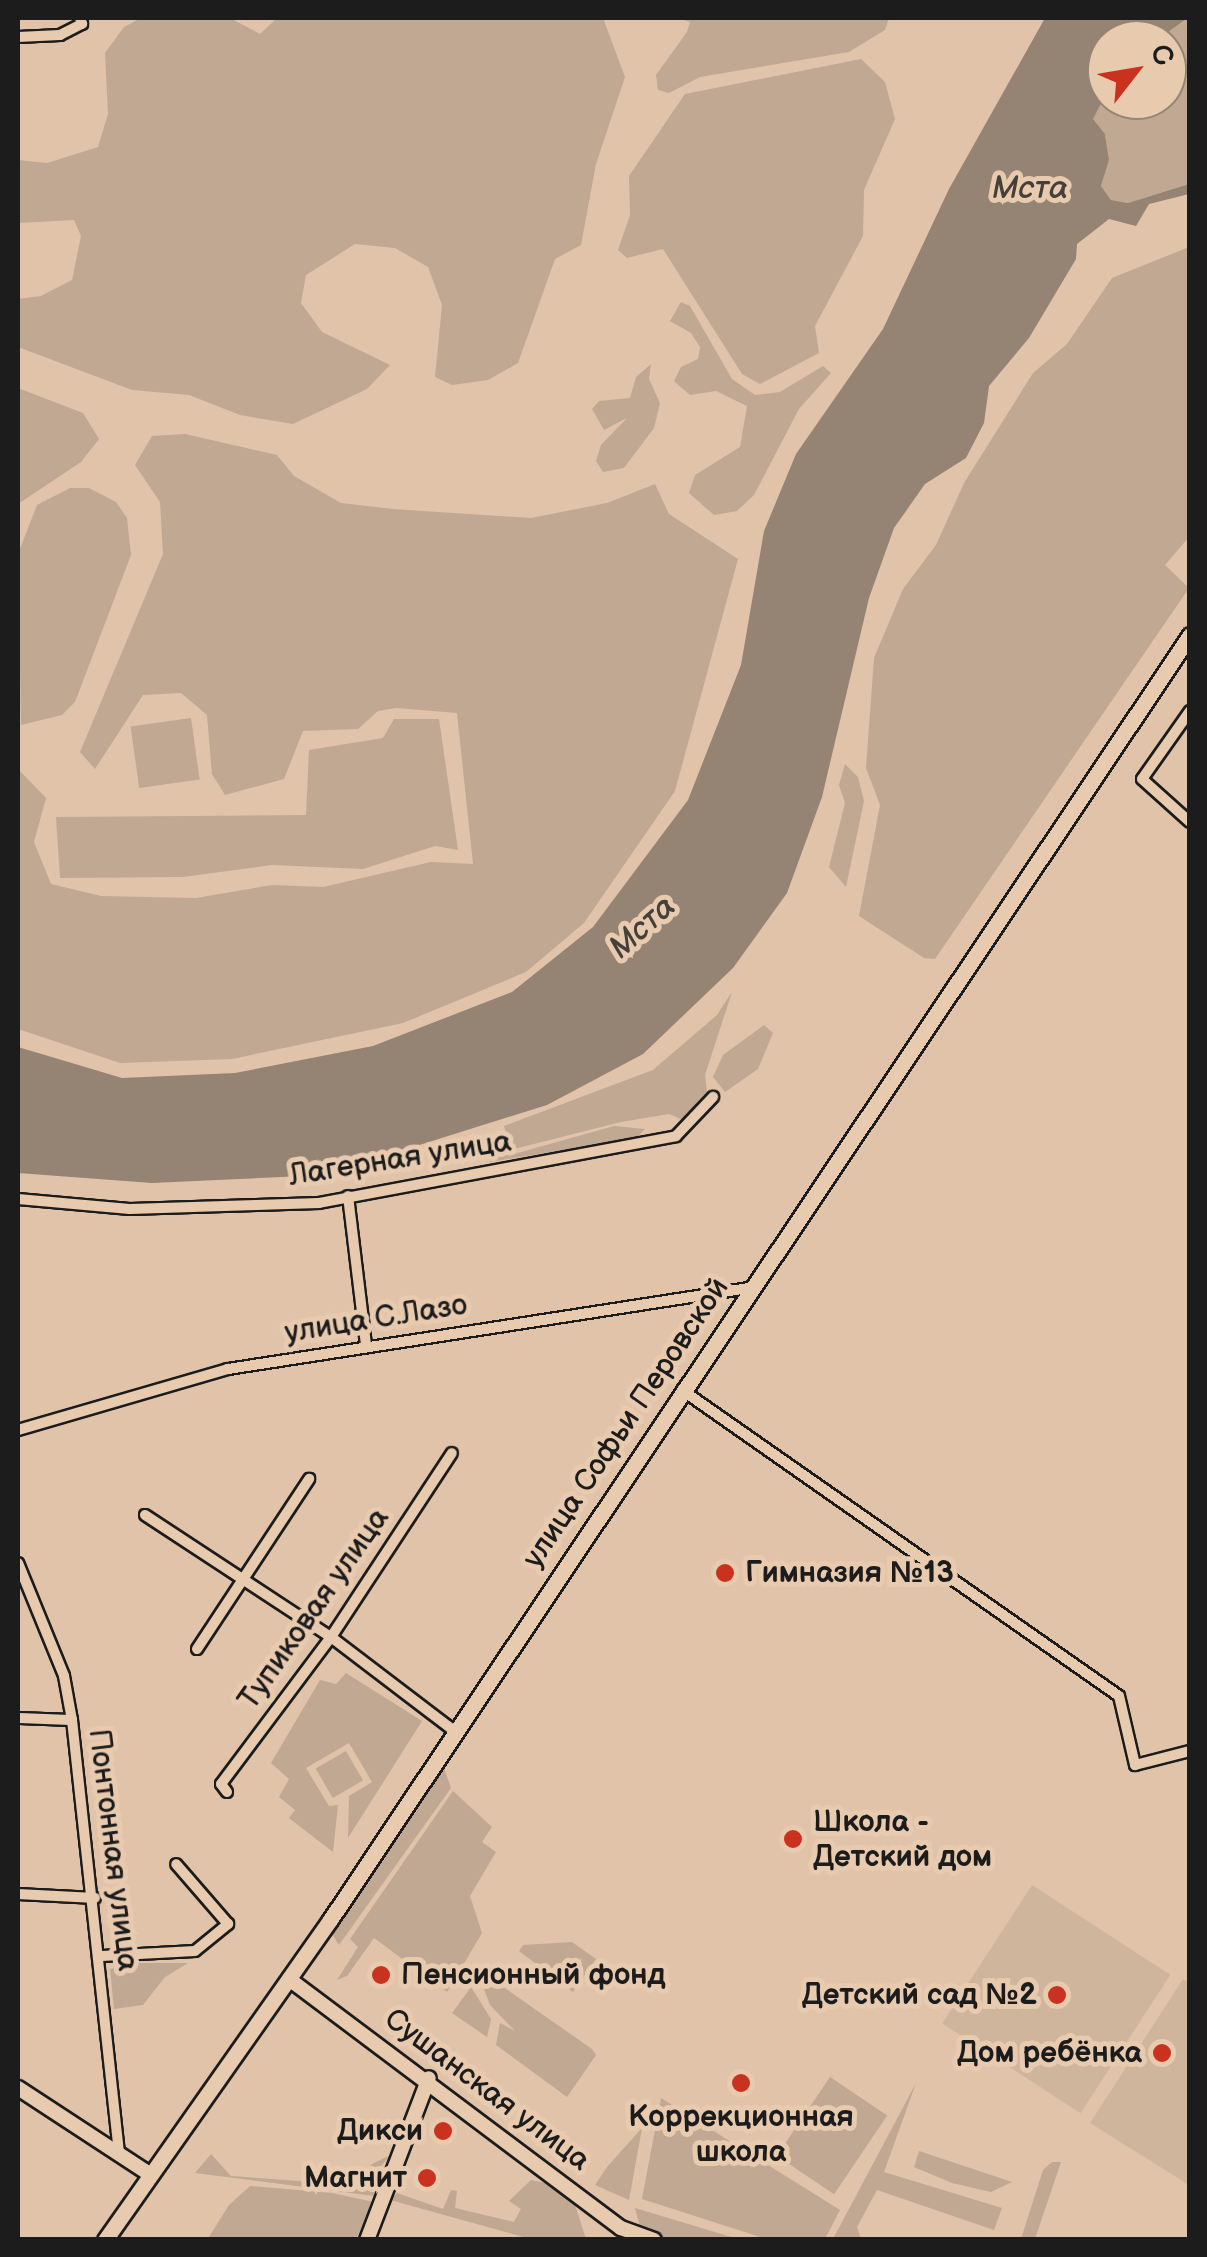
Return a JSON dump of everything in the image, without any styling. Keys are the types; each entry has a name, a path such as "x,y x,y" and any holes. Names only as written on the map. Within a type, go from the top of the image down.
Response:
{"main road":[{"name":"улица Софьи Перовской","path":"106,2240 289,1978 1190,635"},
{"name":"Сушанская улица","path":"289,1978 430,2078 620,2234 654,2240"},
{"path":"367,2240 430,2078"},
{"path":"18,2088 151,2175"}],"street":[{"path":"18,37 60,36 82,24 80,18"},
{"path":"1190,711 1142,779 1190,822"},
{"name":"Лагерная улица","path":"18,1200 130,1209 319,1203 676,1136 713,1097"},
{"path":"348,1196 366,1345"},
{"name":"улица С.Лазо","path":"18,1430 145,1388 366,1345 749,1288"},
{"path":"681,1390 1119,1696 1134,1765 1190,1751"},
{"name":"Тупиковая улица","path":"227,1792 221,1784 331,1637 452,1453"},
{"path":"197,1649 310,1479"},
{"path":"145,1514 331,1637 453,1730"},
{"name":"Понтонная улица","path":"18,1563 64,1676 72,1720 102,1956 119,2152"},
{"path":"18,1718 72,1720"},
{"path":"102,1956 195,1951 228,1924 176,1864"},
{"path":"18,1894 95,1898"}],"shaded area":[{"path":"141,18 230,18 260,34 277,18 603,18 625,77 596,164 581,245 555,259 518,363 488,380 452,385 435,377 442,305 428,267 395,248 355,244 306,275 301,303 322,332 390,365 367,389 293,424 240,415 189,395 132,390 18,347 18,299 41,296 72,280 81,236 74,220 18,223 18,160 47,163 98,147 108,114 105,53 124,27"},
{"path":"678,18 889,18 885,30 849,52 700,77 669,93 658,90 656,75 687,32 690,22"},
{"path":"1189,18 1189,184 1128,203 1111,200 1101,186 1109,160 1105,134 1094,120 1187,120"},
{"path":"861,59 885,82 895,119 864,190 863,236 815,326 819,353 760,384 742,374 663,249 627,258 618,250 630,215 629,176 685,94"},
{"path":"1189,247 1189,537 1165,565 1189,588 935,959 924,958 859,916 880,805 866,768 874,658 903,589 936,545 964,483 1033,373 1067,344 1112,278"},
{"path":"681,302 690,306 732,379 755,395 780,392 823,366 831,373 799,409 754,495 737,511 714,515 689,493 695,475 740,447 747,406 716,391 690,395 674,381 681,367 698,359 700,347 691,333 670,321"},
{"path":"651,364 649,379 660,403 654,428 624,468 603,472 596,461 601,445 627,418 604,430 592,409 599,401 630,398 636,377"},
{"path":"18,388 83,413 99,439 81,462 18,504"},
{"path":"185,434 277,455 294,476 341,503 393,509 531,518 607,503 655,484 669,514 738,559 675,791 584,923 526,972 403,1023 232,1059 120,1063 18,1029 18,769 46,798 34,842 51,884 101,896 196,898 272,885 323,887 431,862 473,864 457,713 396,708 378,711 358,729 303,731 284,779 225,795 212,774 207,715 181,693 143,695 95,769 80,752 163,554 160,502 135,465 152,436"},
{"path":"70,488 89,488 116,502 127,518 131,555 75,702 62,715 21,725 18,554 37,505"},
{"path":"191,718 200,779 139,788 131,726"},
{"path":"394,719 439,719 458,850 435,846 363,869 272,865 183,877 60,878 56,817 306,815 309,750 383,738"},
{"path":"845,764 858,777 864,801 846,887 829,867 845,803 839,785"},
{"path":"732,992 705,1075 707,1092 683,1120 669,1114 621,1122 510,1150 504,1126 653,1070 717,1015"},
{"path":"764,1025 773,1033 758,1069 725,1092 713,1077 723,1055"},
{"path":"614,1126 645,1129 636,1138 490,1162 488,1138 500,1135 503,1149 514,1154"},
{"path":"346,1673 422,1721 348,1838 349,1796 372,1782 349,1743 306,1768 329,1806 338,1805 333,1852 289,1818 295,1810 279,1797 289,1779 271,1763 320,1680 336,1684"},
{"path":"346,1751 363,1780 333,1798 316,1768"},
{"path":"442,1763 451,1788 339,1945 332,1934"},
{"path":"453,1791 492,1827 482,1842 496,1852 470,1896 482,1933 447,1992 374,1938 347,1976 337,1980 358,1947 350,1939"},
{"name":"Детский сад №2","path":"1032,1885 1170,1975 1081,2113 942,2023"},
{"path":"572,1942 596,1959 573,1992 519,1951 523,1945"},
{"path":"131,1963 188,1963 165,1977 143,2005 114,2009 110,1969"},
{"path":"476,1968 592,2049 596,2055 567,2097 496,2045 500,2023 515,2031 490,2005"},
{"name":"Дом ребёнка","path":"1183,1979 1190,1984 1189,2185 1090,2123"},
{"path":"471,1987 491,2019 487,2037 452,2013"},
{"path":"830,2077 887,2116 834,2194 777,2156"},
{"path":"916,2083 884,2172 1002,2208 994,2230 877,2190 857,2227 861,2239 833,2239"},
{"path":"661,2098 840,2210 825,2239 766,2239 642,2199"},
{"path":"642,2128 629,2200 595,2185 607,2167"},
{"path":"919,2151 1012,2182 991,2192 952,2183 914,2167"},
{"path":"211,2154 231,2176 354,2185 372,2164 391,2155 380,2167 374,2196 195,2173"},
{"path":"1052,2162 1061,2162 1035,2239 1021,2239 1043,2170"},
{"path":"531,2180 545,2183 575,2205 586,2239 531,2239 390,2200 397,2193 443,2209 451,2190 457,2191 455,2208 514,2222 521,2209 509,2201"},
{"path":"250,2186 332,2193 374,2202 356,2239 207,2240 229,2205"},
{"path":"635,2208 738,2239 668,2239 641,2231"}],"water":[{"name":"Мста","path":"1045,18 1188,18 1087,20 1087,120 1094,120 1105,134 1109,160 1101,186 1111,200 1128,203 1189,184 1189,194 1149,204 1136,226 1109,219 1077,244 1076,259 1029,338 989,386 984,423 966,458 925,484 894,528 869,598 822,797 787,893 733,968 643,1054 547,1105 324,1175 152,1183 18,1173 18,1047 122,1078 235,1073 373,1046 512,992 593,927 688,800 741,665 764,531 796,454 883,329 949,189"}],"place":[{"name":"Гимназия №13","path":"725,1573"},
{"name":"Школа - Детский дом","path":"793,1839"},
{"name":"Пенсионный фонд","path":"381,1975"},
{"name":"Детский сад №2","path":"1057,1995"},
{"name":"Дом ребёнка","path":"1162,2053"},
{"name":"Коррекционная школа","path":"741,2083"},
{"name":"Дикси","path":"443,2131"},
{"name":"Магнит","path":"427,2178"}]}
